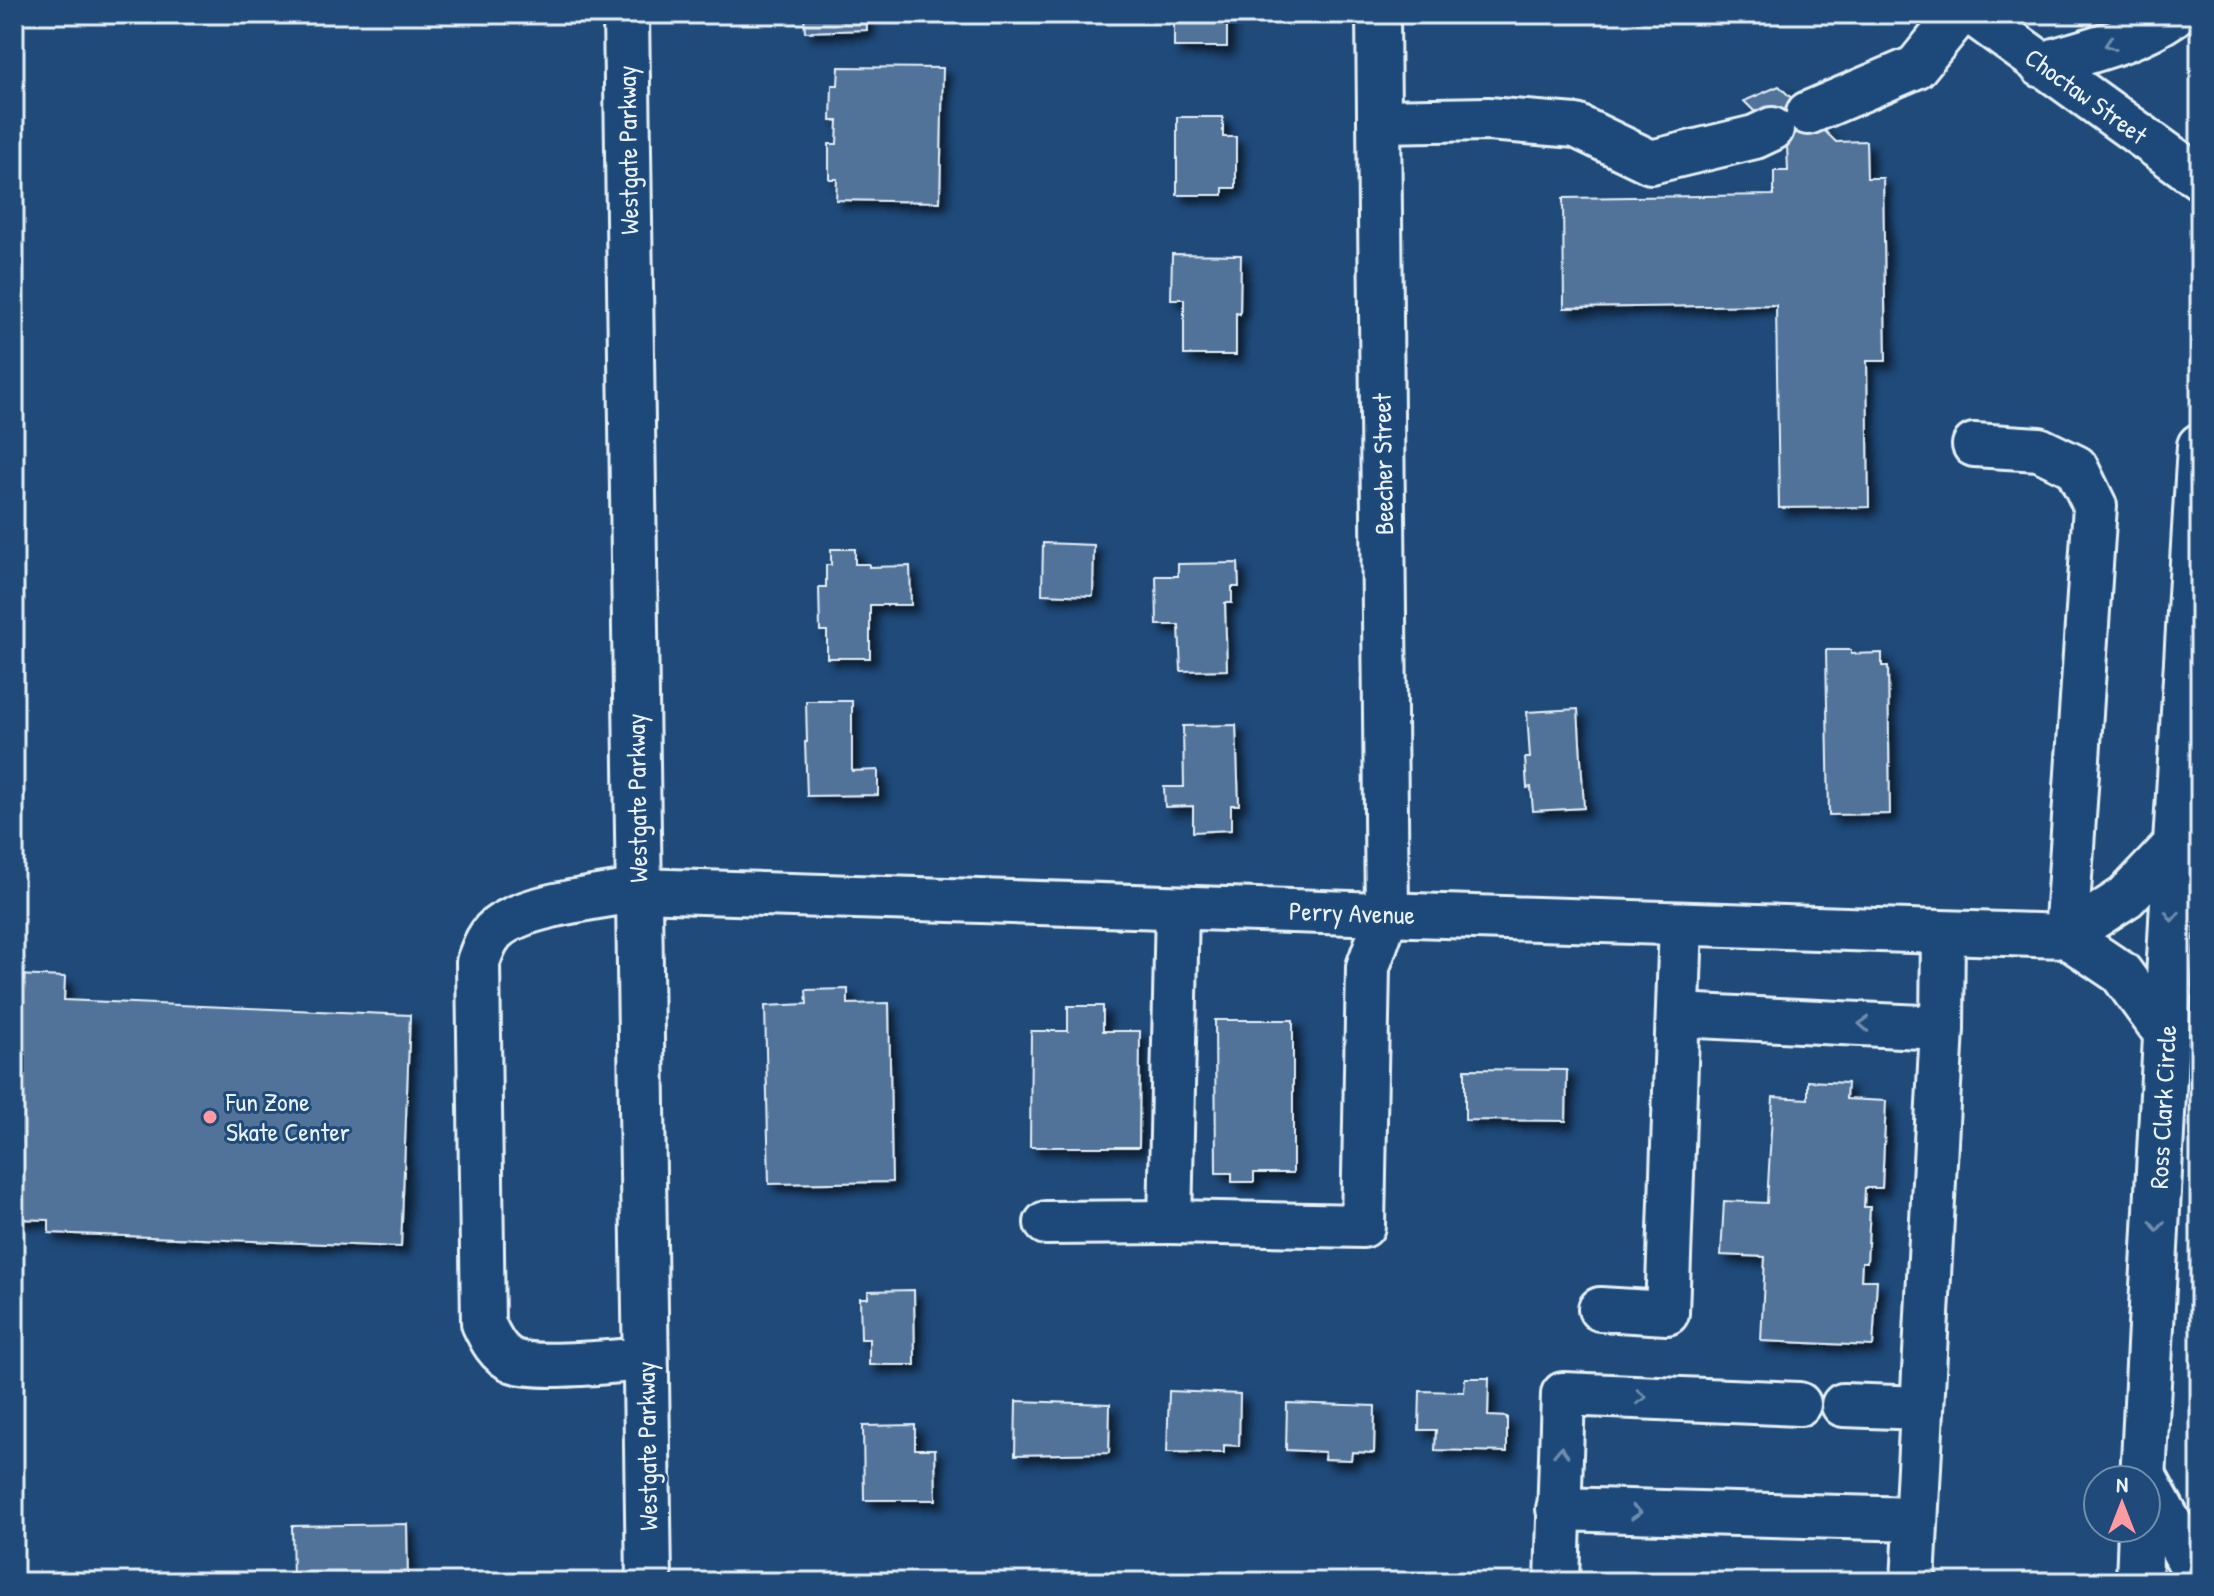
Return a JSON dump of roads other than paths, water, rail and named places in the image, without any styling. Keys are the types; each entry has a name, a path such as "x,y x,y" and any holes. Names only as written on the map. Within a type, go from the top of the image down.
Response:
{"main road":[{"name":"Westgate Parkway","path":"626,14 649,1582"},
{"path":"2042,65 2122,40 2157,26 2173,14"},
{"name":"Ross Clark Circle","path":"2145,1464 2176,844 2200,446"},
{"path":"2162,1511 2200,1580"},
{"path":"2139,1582 2140,1544"}],"street":[{"name":"Beecher Street","path":"1378,14 1387,914"},
{"path":"1379,121 1488,119 1576,126 1651,162 1755,137 1916,67 1959,14"},
{"name":"Choctaw Street","path":"1973,14 2200,178"},
{"path":"1974,445 2039,449 2076,467 2095,506 2066,936"},
{"path":"2066,936 2126,897 2176,844"},
{"name":"Perry Avenue","path":"646,1359 542,1365 513,1361 494,1345 483,1323 478,962 485,942 499,926 522,915 638,890 2066,936"},
{"path":"1170,1222 1177,908"},
{"path":"1046,1223 1363,1226 1368,967 1387,914"},
{"path":"1600,1309 1667,1313 1681,924"},
{"path":"1913,1582 1942,1028 1943,933"},
{"path":"2066,936 2121,973 2167,1036"},
{"path":"1678,1015 1942,1028"},
{"path":"1557,1582 1563,1394 1799,1404"},
{"path":"1843,1405 1922,1408"},
{"path":"1558,1509 1916,1519"}],"place":[{"name":"Fun Zone Skate Center","path":"210,1117"}]}
